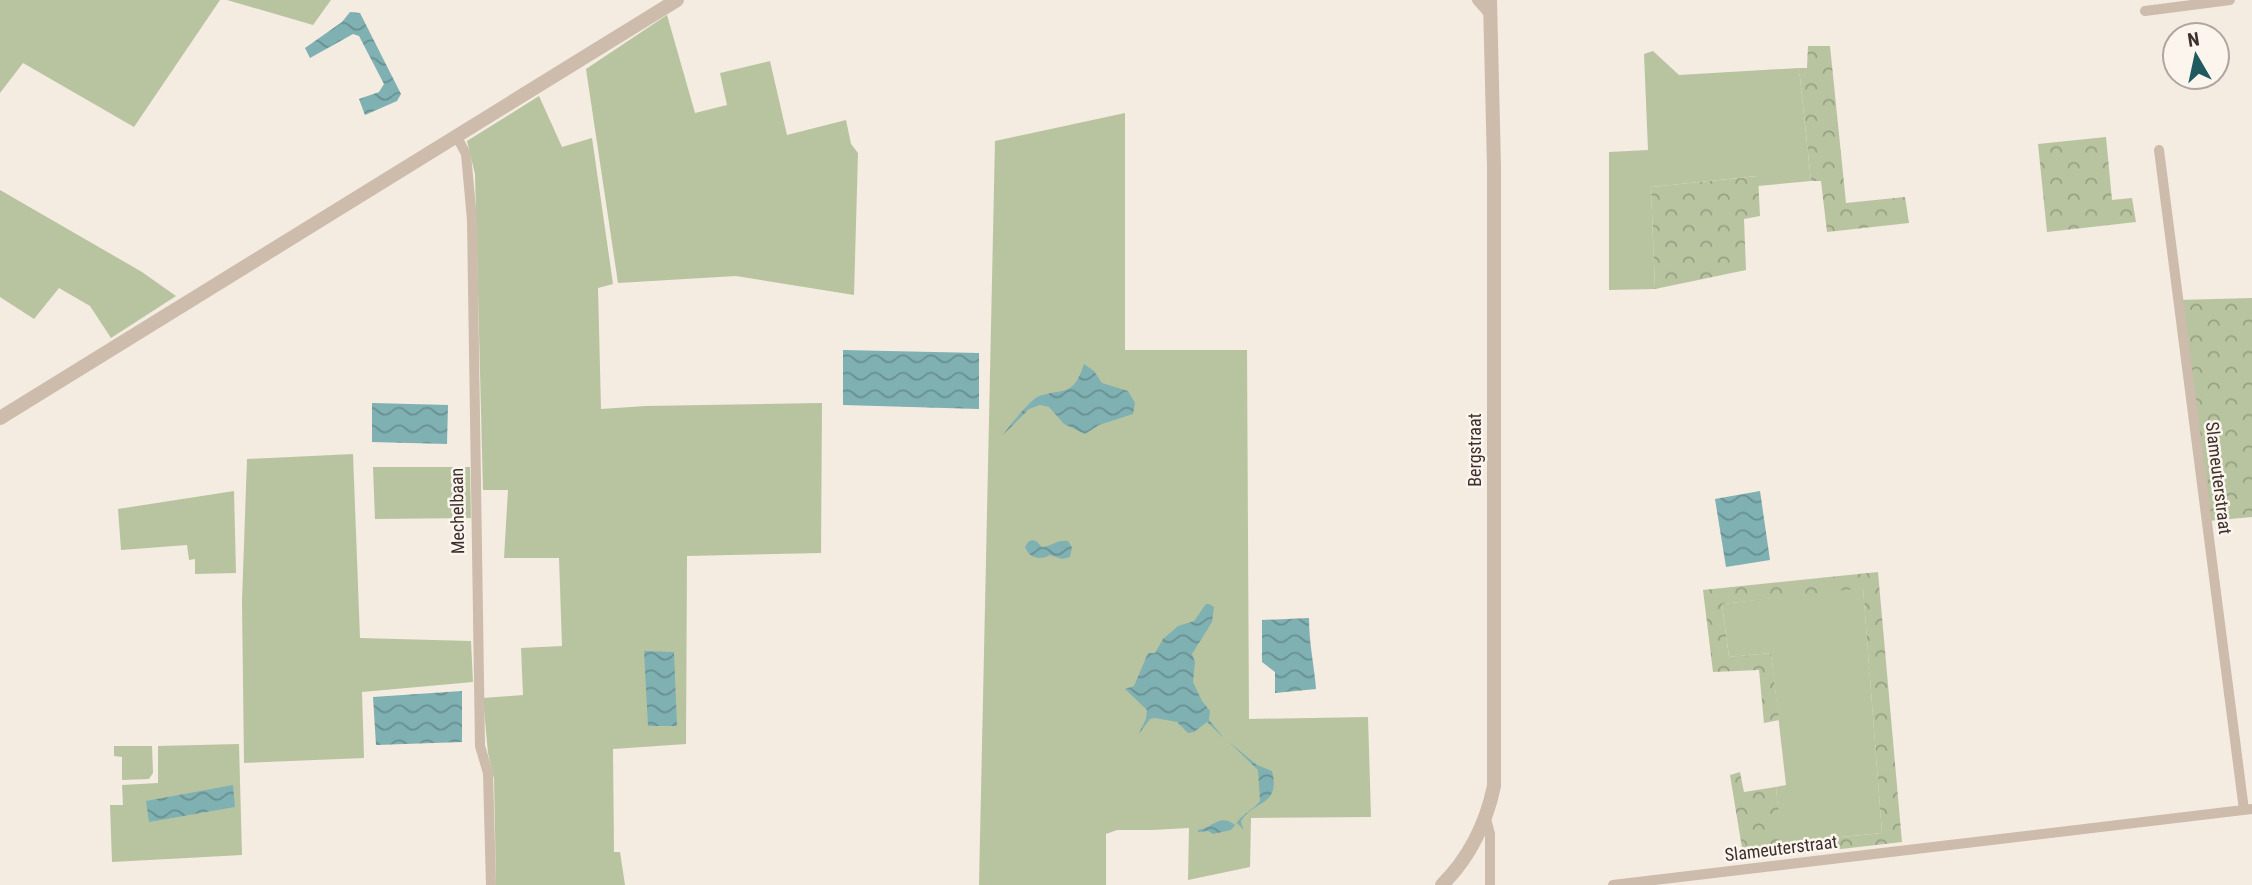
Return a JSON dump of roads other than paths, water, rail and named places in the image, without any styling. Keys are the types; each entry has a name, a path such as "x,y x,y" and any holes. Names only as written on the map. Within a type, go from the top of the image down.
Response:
{"street":[{"path":"0,418 677,0"},
{"path":"1477,0 1490,7"},
{"path":"2145,11 2230,0"},
{"name":"Bergstraat","path":"1442,885 1463,860 1486,819 1494,786 1494,167 1490,7"},
{"name":"Mechelbaan","path":"457,137 466,153 472,220 480,746 488,774 491,885"},
{"name":"Slameuterstraat","path":"1613,885 2248,809 2159,150"},
{"path":"1486,819 1490,834 1490,885"}],"water":[{"path":"350,12 360,13 401,94 397,101 365,115 359,99 379,92 384,84 359,36 353,34 310,58 305,48 342,22"},
{"path":"843,350 979,353 979,409 843,405"},
{"path":"1084,364 1094,371 1102,383 1128,391 1135,403 1133,414 1099,425 1085,434 1064,424 1049,407 1040,405 1029,409 1003,435 1037,397 1066,390 1076,383"},
{"path":"372,403 448,405 447,444 372,442"},
{"path":"1760,491 1770,560 1726,567 1715,499"},
{"path":"1032,540 1042,547 1068,541 1072,547 1070,557 1062,559 1050,555 1042,558 1032,556 1025,547"},
{"path":"1206,604 1214,607 1212,622 1192,654 1195,662 1193,682 1210,711 1209,720 1224,738 1207,722 1194,732 1188,733 1177,722 1155,718 1150,719 1138,735 1146,719 1147,710 1125,689 1134,686 1148,653 1155,653 1163,639 1178,626 1194,621"},
{"path":"1309,618 1316,689 1275,693 1275,672 1262,662 1262,620"},
{"path":"644,651 674,652 677,726 648,726"},
{"path":"462,691 462,742 376,745 373,697"},
{"path":"1229,742 1257,765 1272,771 1273,791 1270,797 1246,814 1241,821 1243,829 1237,823 1231,830 1213,834 1208,831 1198,832 1225,820 1235,825 1241,818 1260,801 1258,770"},
{"path":"233,785 235,807 149,822 146,801"}]}
